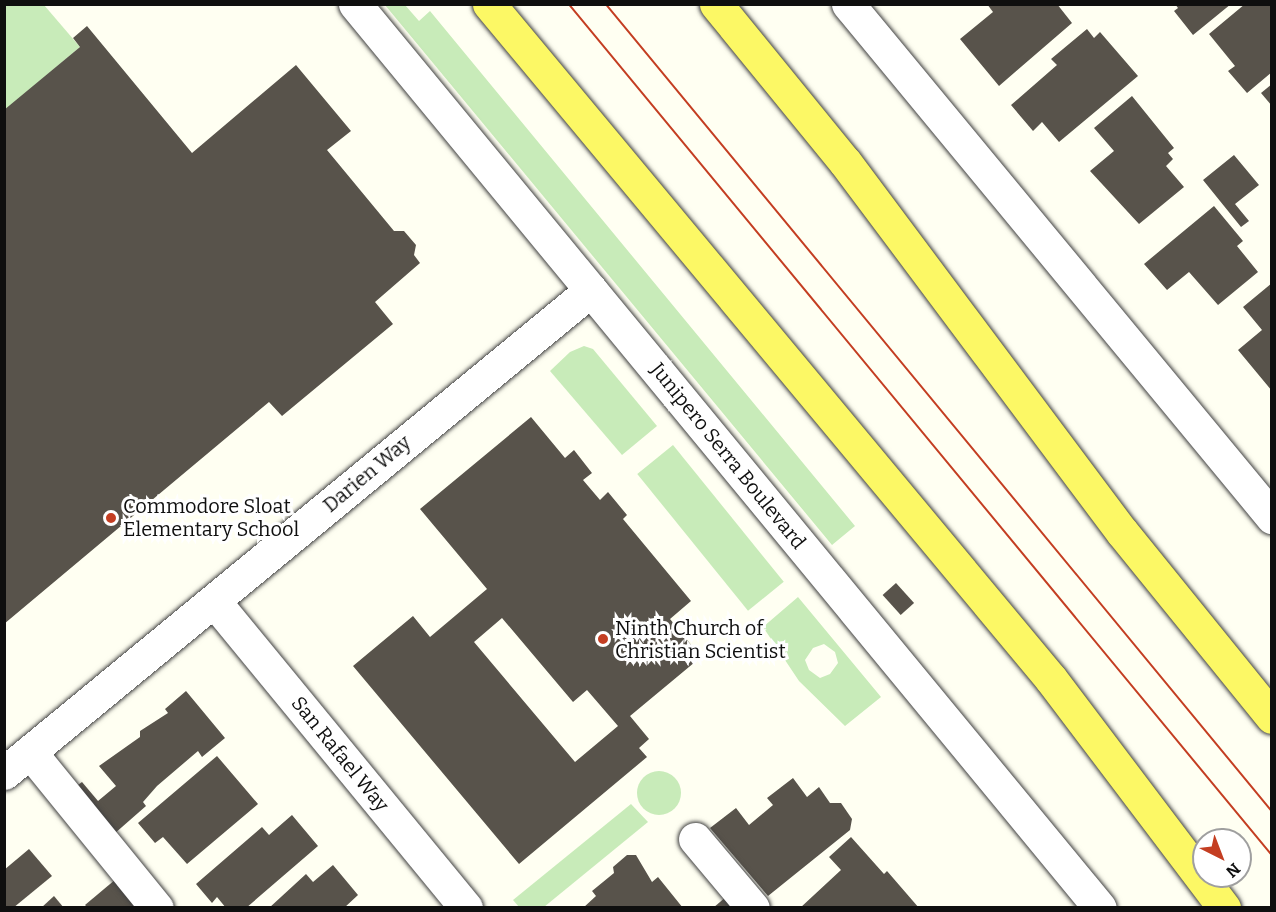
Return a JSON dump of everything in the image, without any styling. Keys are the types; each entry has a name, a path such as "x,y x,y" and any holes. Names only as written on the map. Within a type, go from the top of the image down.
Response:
{"main road":[{"path":"489,4 1051,679 1224,908"},
{"path":"716,4 845,162 1129,541 1272,717"}],"street":[{"name":"Junipero Serra Boulevard","path":"355,4 1100,908"},
{"path":"848,4 1272,517"},
{"name":"Darien Way","path":"4,773 591,290"},
{"name":"San Rafael Way","path":"214,601 466,908"},
{"path":"30,752 157,908"},
{"path":"695,838 753,908"}],"green space":[{"path":"5,5 44,5 80,47 5,110"},
{"path":"385,5 405,5 419,21 430,11 855,526 832,545"},
{"path":"584,346 593,349 657,426 622,455 550,371 570,352"},
{"path":"673,445 784,582 748,611 637,474"},
{"path":"798,597 881,697 845,726 799,681 763,627","holes":["824,644 835,652 838,663 830,674 820,678 809,670 805,660 813,648"]},
{"path":"659,771 675,777 681,793 675,809 659,815 643,809 637,793 643,777"},
{"path":"631,804 648,822 544,907 519,907 513,900"}],"building":[{"path":"987,4 1057,4 1072,23 999,86 960,39 993,12"},
{"path":"1175,4 1231,4 1193,35 1174,11 1178,8"},
{"path":"1245,4 1272,4 1272,72 1247,93 1228,71 1235,66 1209,34"},
{"name":"Commodore Sloat Elementary School","path":"87,26 192,153 296,65 351,131 327,150 394,231 404,231 416,245 414,255 420,263 375,302 393,324 282,416 269,402 4,624 4,110 80,47 73,38"},
{"path":"1087,29 1094,38 1100,32 1138,76 1059,142 1042,122 1033,131 1011,105 1057,65 1051,59"},
{"path":"1272,84 1272,106 1261,93"},
{"path":"1132,96 1174,148 1168,153 1173,159 1166,166 1184,187 1139,224 1090,171 1114,151 1094,128"},
{"path":"1234,155 1259,185 1235,204 1249,221 1241,227 1203,180"},
{"path":"1214,206 1243,241 1237,246 1258,272 1218,305 1189,272 1167,290 1144,264"},
{"path":"1272,283 1272,391 1238,350 1262,330 1243,307"},
{"name":"Ninth Church of Christian Scientist","path":"531,417 565,458 574,450 592,473 583,480 600,500 608,492 627,515 623,519 691,601 670,619 701,657 630,716 649,739 639,748 647,757 519,864 353,666 413,616 430,637 487,589 420,509","holes":["502,618 573,702 587,690 618,726 575,762 474,642"]},
{"path":"896,583 914,603 901,615 883,595"},
{"path":"186,691 225,738 202,757 198,751 157,786 143,802 146,806 106,841 66,794 82,782 98,801 116,786 99,766 140,737 140,731 168,713 165,709"},
{"path":"217,756 258,804 187,864 163,837 155,843 138,823"},
{"path":"793,778 807,797 819,787 830,803 841,803 852,819 850,830 768,896 710,828 736,808 749,825 773,805 767,798"},
{"path":"292,815 318,846 246,908 226,908 217,897 212,903 196,884 262,827 269,835"},
{"path":"851,837 884,874 887,871 919,908 800,908 841,870 829,857"},
{"path":"29,849 52,876 13,908 4,908 4,870"},
{"path":"627,855 636,855 652,882 658,877 683,908 583,908 596,896 592,891 614,873 613,867"},
{"path":"333,865 358,895 344,908 269,908 306,874 313,882"},
{"path":"116,879 140,908 88,908 85,905"},
{"path":"734,890 748,908 713,908"},
{"path":"54,896 64,908 41,908"}],"tram line":[{"path":"569,4 1272,855"},
{"path":"606,4 1272,811"}],"place":[{"name":"Commodore Sloat Elementary School","path":"111,518"},
{"name":"Ninth Church of Christian Scientist","path":"603,639"}]}
